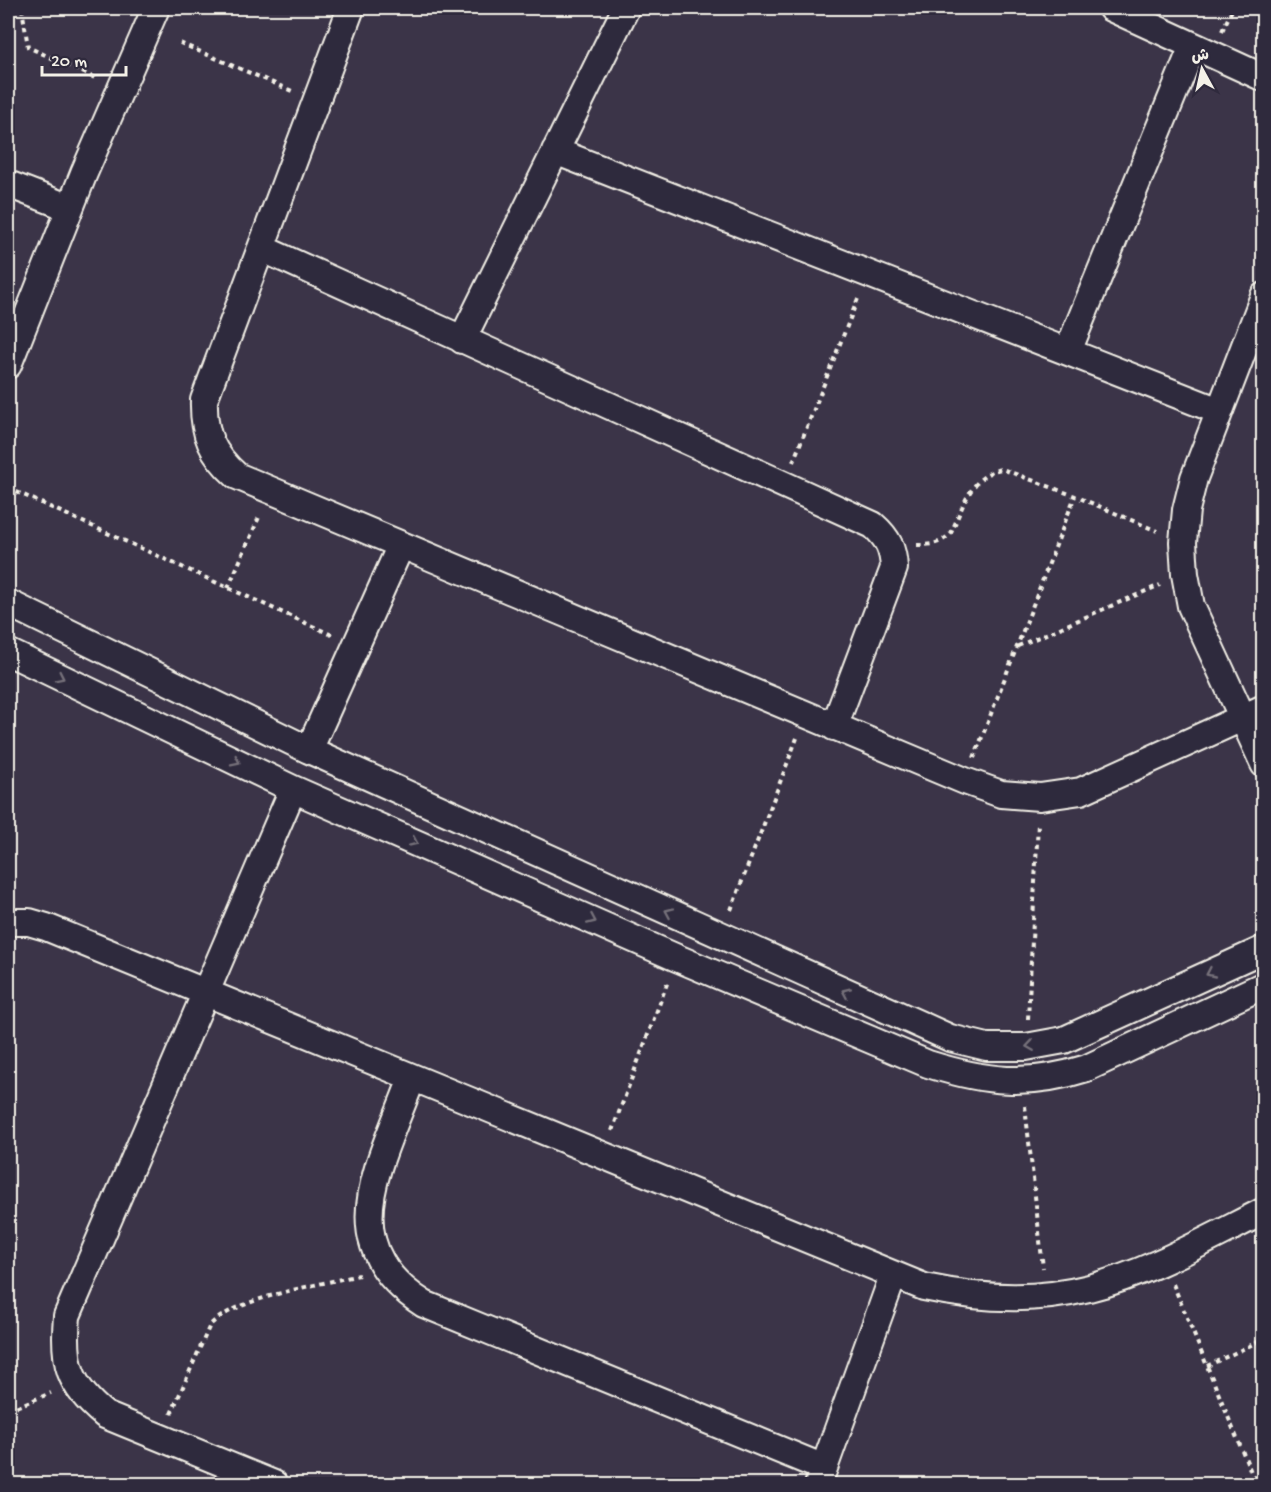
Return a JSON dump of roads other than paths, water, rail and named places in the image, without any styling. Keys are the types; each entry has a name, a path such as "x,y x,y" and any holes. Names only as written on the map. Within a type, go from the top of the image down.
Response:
{"street":[{"path":"8,365 70,208 156,8"},
{"path":"351,8 204,400 204,422 209,443 221,462 237,476 965,781 1001,794 1040,797 1081,791 1252,713"},
{"path":"462,340 626,8"},
{"path":"1111,8 1263,78"},
{"path":"1068,351 1193,45"},
{"path":"555,151 1219,411"},
{"path":"8,184 70,208"},
{"path":"261,248 873,525 890,544 894,568 891,581 834,726"},
{"path":"1263,296 1194,478 1186,510 1183,542 1185,574 1191,606 1252,713 1263,764"},
{"path":"309,750 401,545"},
{"path":"8,603 309,750 950,1038 987,1047 1026,1047 1064,1040 1263,949"},
{"path":"8,651 293,789 677,958 928,1064 978,1078 1022,1081 1044,1079 1087,1068 1263,985"},
{"path":"274,1485 105,1415 84,1398 73,1377 67,1358 67,1316 293,789"},
{"path":"8,922 29,922 46,927 924,1287 964,1296 1005,1299 1046,1298 1107,1285 1164,1262 1263,1213"},
{"path":"412,1078 372,1189 368,1217 370,1235 383,1269 401,1289 424,1304 821,1476 893,1276"}]}
